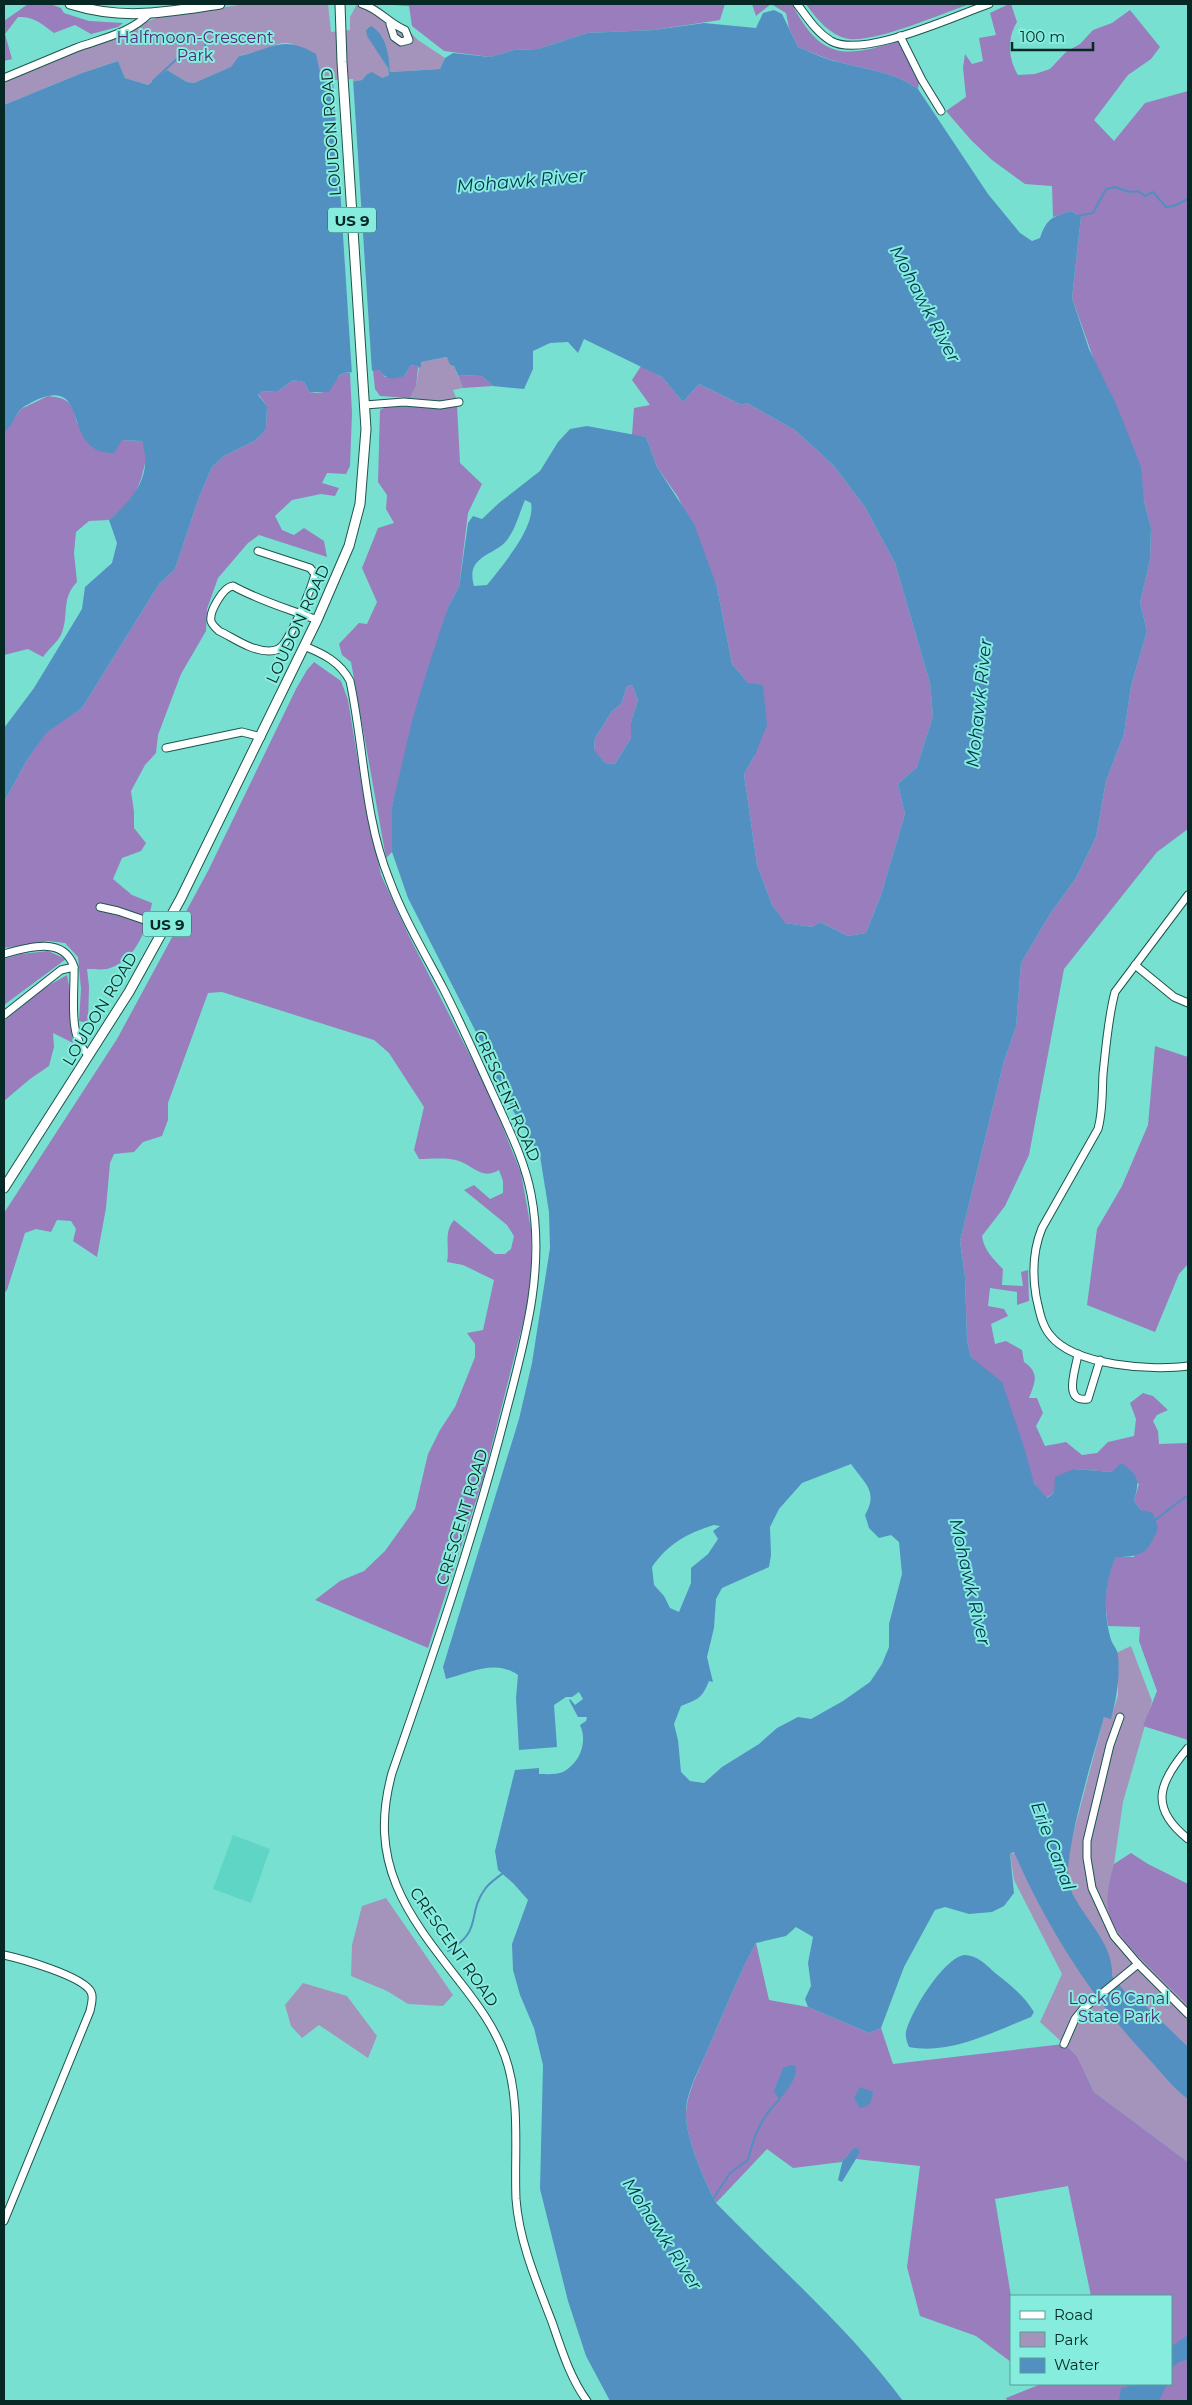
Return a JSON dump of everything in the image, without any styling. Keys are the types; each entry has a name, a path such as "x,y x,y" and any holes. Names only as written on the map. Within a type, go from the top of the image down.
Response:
{"main road":[{"path":"70,4 104,13 150,13 220,4"},
{"name":"LOUDON ROAD","path":"4,1188 130,992 165,928 261,737 345,560 360,504 364,470 365,405 342,62 340,4"}],"street":[{"path":"362,4 374,8 390,24"},
{"path":"798,4 823,35 842,46 864,46 900,36 989,4"},
{"path":"4,78 78,48 122,33 137,25 150,13"},
{"path":"900,36 922,80 941,111"},
{"path":"365,405 404,402 440,405 460,402"},
{"path":"258,551 314,571 313,581 299,614 283,645 270,652 254,648 219,631 211,620 224,590 233,586 248,594 299,614 317,620"},
{"name":"CRESCENT ROAD","path":"304,646 334,660 350,681 373,821 388,877 498,1106 522,1161 532,1196 537,1268 531,1311 491,1473 469,1547 392,1774 385,1799 384,1832 390,1872 409,1914 489,2021 506,2058 514,2094 516,2199 522,2233 534,2276 563,2352 587,2401"},
{"path":"166,748 242,732 261,737"},
{"path":"1188,894 1115,992 1111,1007 1103,1073 1101,1116 1098,1129 1042,1228 1034,1256 1034,1281 1039,1312 1050,1335 1063,1347 1078,1354 1100,1360 1156,1370 1188,1366"},
{"path":"100,907 118,911 165,928"},
{"path":"4,954 38,947 56,947 67,954 74,967 76,1037 81,1049 89,1055"},
{"path":"1135,965 1174,997 1188,1003"},
{"path":"4,1015 61,970 74,967"},
{"path":"1078,1354 1072,1391 1076,1398 1080,1400 1088,1399 1100,1360"},
{"path":"1120,1717 1110,1745 1088,1841 1087,1858 1092,1888 1108,1925 1138,1964 1188,2014"},
{"path":"1188,1748 1174,1765 1163,1786 1163,1809 1169,1823 1188,1840"},
{"path":"4,1955 24,1960 76,1980 88,1987 92,1994 90,2011 4,2221"},
{"path":"1064,2044 1075,2019 1082,2009 1138,1964"}],"shaded area":[{"path":"28,4 50,4 61,8 64,13 89,21 123,23 118,27 91,34 75,25 54,33 33,19 18,17 5,34 12,59 4,61 4,21"},
{"path":"725,4 720,20 654,30 587,33 538,49 514,50 490,57 444,51 412,26 409,6 393,5"},
{"path":"752,4 771,4 756,16"},
{"path":"771,4 792,4 813,36 824,45 836,50 849,52 863,50 899,41 919,82 918,89 890,75 838,62 798,47 789,28 786,13"},
{"path":"806,4 970,4 892,32 861,39 849,39 830,30"},
{"path":"1011,4 1017,22 1010,42 1010,48 1012,62 1018,75 1035,74 1050,69 1066,52 1080,44 1093,30 1112,23 1130,10 1160,47 1151,59 1128,75 1094,120 1114,141 1145,103 1188,91 1188,829 1157,852 1064,969 1029,1155 1005,1206 982,1236 992,1258 1003,1269 1002,1285 1023,1286 1021,1272 1028,1270 1029,1301 1017,1305 1017,1292 990,1288 988,1306 1004,1309 1008,1316 991,1324 995,1344 1006,1341 1022,1350 1024,1362 1034,1374 1035,1378 1029,1398 1037,1398 1043,1413 1036,1426 1045,1446 1066,1442 1082,1455 1097,1453 1108,1442 1134,1436 1136,1419 1130,1403 1143,1393 1153,1396 1168,1410 1157,1415 1153,1421 1158,1431 1159,1444 1188,1443 1188,1740 1143,1726 1157,1691 1139,1641 1140,1627 1108,1626 1106,1591 1112,1565 1116,1557 1134,1557 1141,1510 1134,1501 1139,1484 1112,1472 1074,1469 1054,1493 1046,1498 1034,1483 984,1370 971,1357 967,1340 965,1277 960,1241 1004,1061 1016,1027 1021,963 1050,914 1076,878 1096,837 1106,781 1124,734 1131,686 1147,631 1140,603 1150,560 1151,528 1144,501 1072,298 1081,217 1071,211 1053,217 1052,186 1025,184 992,160 971,140 946,111 966,97 963,68 965,54 972,64 983,61 979,38 996,35 990,13"},
{"path":"411,365 421,367 418,368 416,386 410,398 380,396 375,389 373,370 379,370 385,377 404,376"},
{"path":"641,366 662,377 683,402 699,384 742,405 747,403 795,430 834,466 865,507 895,563 930,683 933,716 917,767 898,784 905,814 881,895 866,933 848,936 820,922 814,927 784,923 772,905 757,865 744,774 755,755 748,683 732,664 717,587 678,497 657,467 646,437 632,435 634,408 650,405 632,380"},
{"path":"343,373 350,373 352,413 350,466 346,474 327,473 322,483 339,488 335,496 321,494 292,500 275,516 282,530 294,535 304,528 324,541 327,557 259,535 248,543 218,578 207,609 206,631 181,674 158,735 156,753 145,765 131,791 134,828 146,843 141,851 122,858 113,879 132,895 152,903 147,923 138,943 126,959 107,969 87,969 89,986 88,1023 79,1021 81,989 78,957 65,943 48,941 4,948 4,802 27,760 46,732 82,708 159,584 175,569 199,497 212,467 224,456 256,440 266,429 267,406 258,394 262,391 277,392 293,380 304,382 309,392 323,392 330,388"},
{"path":"458,375 482,376 493,386 463,388"},
{"path":"48,396 61,398 69,403 74,411 77,423 121,440 142,441 147,456 133,499 109,520 89,521 76,532 74,553 77,582 67,601 64,627 59,638 43,657 28,649 4,655 4,432 21,409"},
{"path":"457,405 460,463 482,484 468,513 459,587 448,607 392,807 392,852 386,858 351,662 342,655 339,644 359,623 367,624 377,602 362,568 378,528 394,523 386,509 387,495 378,482 380,410 389,406 451,408"},
{"path":"314,662 341,681 348,700 362,786 381,875 409,936 481,1077 501,1123 521,1173 531,1229 531,1273 527,1307 484,1476 428,1648 315,1600 340,1581 364,1571 385,1551 415,1509 428,1454 440,1430 455,1407 475,1357 475,1344 467,1333 483,1330 494,1280 463,1265 447,1262 448,1235 451,1225 454,1220 495,1254 505,1254 511,1249 514,1236 507,1225 464,1190 474,1185 490,1199 503,1193 503,1181 499,1170 488,1174 479,1172 455,1160 419,1159 414,1150 424,1107 389,1053 374,1040 222,992 208,993 168,1103 168,1120 162,1136 143,1142 134,1152 114,1154 110,1163 106,1208 97,1257 73,1241 76,1229 71,1221 57,1220 51,1232 36,1229 25,1233 7,1290 4,1293 4,1213 117,1039 208,871 296,689"},
{"path":"632,685 638,700 631,722 631,738 615,764 605,763 594,751 595,738 612,711 621,704 627,686"},
{"path":"48,951 66,959 4,1005 4,959 21,954"},
{"path":"67,975 73,1043 53,1033 54,1047 49,1066 4,1101 4,1021 44,988"},
{"path":"1155,1046 1188,1057 1188,1264 1179,1274 1155,1332 1087,1305 1097,1229 1122,1186 1148,1125"},
{"path":"233,1835 270,1849 251,1903 213,1889"},
{"path":"1131,1853 1148,1864 1188,1884 1188,2005 1120,1935 1109,1913 1108,1894 1114,1864"},
{"path":"756,1943 769,2000 808,2007 869,2033 881,2028 893,2064 1064,2044 1077,2056 1094,2092 1188,2162 1188,2401 1007,2401 1006,2398 1038,2385 1172,2385 1172,2295 1091,2295 1068,2186 995,2199 1011,2295 1010,2361 976,2336 920,2316 907,2267 920,2166 856,2159 859,2154 843,2159 842,2162 793,2168 767,2149 716,2203 701,2172 692,2146 687,2123 687,2105 697,2073"}],"green space":[{"name":"Halfmoon-Crescent Park","path":"245,4 328,4 331,32 350,30 350,17 357,4 374,4 407,29 418,40 445,58 440,69 390,72 386,46 383,59 388,68 389,75 382,78 366,75 362,80 335,84 324,80 319,75 300,49 294,45 283,43 258,52 239,56 232,67 194,83 187,82 167,70 148,85 125,78 118,61 82,73 4,105 4,81 137,25 157,18"},
{"path":"448,357 450,365 454,366 463,388 453,390 457,400 446,402 410,398 416,386 420,362"},
{"name":"Lock 6 Canal State Park","path":"1131,1646 1152,1701 1123,1802 1109,1899 1188,1986 1188,2162 1094,2092 1077,2056 1040,2022 1062,1974 1014,1880 1010,1854 1071,1842 1104,1717 1111,1718 1118,1695 1118,1652"},
{"path":"386,1898 453,1995 443,2006 408,2004 387,1991 351,1976 352,1945 362,1906"},
{"path":"303,1983 347,1996 377,2036 368,2058 319,2025 302,2038 291,2026 285,2005"}],"water":[{"path":"774,10 782,14 798,47 833,61 890,75 918,89 988,194 1020,233 1032,241 1040,238 1045,226 1055,217 1071,211 1081,217 1072,298 1089,349 1117,406 1141,467 1144,501 1151,528 1150,560 1140,603 1147,631 1131,686 1124,734 1106,781 1096,837 1076,878 1050,914 1021,963 1016,1027 1004,1061 960,1241 965,1277 967,1340 971,1357 1002,1382 1034,1483 1047,1498 1054,1493 1055,1477 1074,1469 1112,1472 1121,1463 1135,1475 1137,1488 1134,1501 1141,1510 1153,1513 1158,1528 1151,1543 1143,1552 1133,1556 1116,1557 1109,1577 1106,1608 1108,1630 1118,1654 1118,1687 1111,1719 1104,1717 1087,1778 1074,1832 1068,1875 1070,1888 1075,1899 1103,1941 1108,1952 1112,1976 1125,1992 1129,1990 1188,2047 1188,2099 1172,2085 1127,2035 1089,1986 1041,1908 1014,1852 1010,1854 1014,1893 1004,1906 992,1912 969,1914 945,1907 935,1910 904,1967 881,2028 869,2033 808,2007 805,1999 811,1986 808,1963 813,1937 796,1927 786,1936 756,1943 736,1983 688,2097 686,2113 692,2146 701,2172 716,2203 837,2323 903,2401 610,2401 586,2356 568,2301 540,2189 543,2065 534,2028 520,1995 513,1970 512,1944 528,1900 498,1870 495,1851 515,1770 539,1768 539,1774 557,1774 569,1768 578,1758 583,1745 580,1725 586,1721 587,1717 578,1717 569,1700 575,1705 583,1699 579,1692 572,1697 566,1697 554,1705 557,1747 519,1750 516,1698 518,1675 509,1670 491,1668 446,1679 443,1667 519,1419 532,1363 550,1248 549,1212 540,1156 495,1080 478,1036 408,898 392,852 392,807 412,721 427,671 448,607 459,587 468,523 473,516 482,519 540,471 558,442 570,429 587,426 646,437 657,467 694,524 717,587 732,664 748,683 763,685 767,725 755,755 744,774 757,865 772,905 785,923 813,927 820,922 848,936 866,933 881,895 905,814 898,784 917,767 933,716 930,683 895,563 865,507 834,466 795,430 747,403 742,405 699,384 683,402 662,377 584,339 578,353 568,342 550,343 533,351 533,369 524,389 493,386 482,376 458,375 454,366 450,365 447,357 421,362 421,367 411,365 404,376 396,378 387,377 379,370 343,373 329,392 309,392 304,382 293,380 277,392 262,391 258,395 267,406 266,429 256,440 224,456 212,467 199,497 175,569 159,584 82,708 46,733 27,760 4,802 4,728 34,688 82,609 85,587 112,563 117,543 109,520 133,495 139,485 143,476 145,454 142,441 122,440 114,453 98,451 88,443 68,402 60,396 48,396 26,406 20,410 4,432 4,105 82,73 118,61 125,78 148,85 167,70 187,82 194,83 231,67 239,56 286,44 304,48 316,54 321,77 331,82 346,83 362,80 372,72 382,78 389,75 388,68 367,36 366,30 371,26 384,40 388,53 390,72 440,69 445,58 453,53 490,57 514,50 538,49 587,33 654,30 704,23 756,28 763,13","holes":["525,500 531,503 531,513 523,534 501,568 487,585 474,586 472,576 477,562 502,545 515,526","632,685 638,700 631,722 631,738 615,764 605,763 594,750 595,738 612,711 621,704 627,686","851,1464 865,1482 870,1493 871,1500 865,1515 869,1528 879,1538 891,1535 899,1542 902,1574 889,1624 889,1647 882,1664 870,1682 843,1701 811,1719 798,1717 777,1728 759,1744 722,1767 704,1783 690,1781 681,1772 678,1740 674,1724 681,1706 699,1697 709,1681 713,1682 707,1657 714,1628 716,1599 722,1588 769,1567 771,1555 770,1527 779,1509 802,1483","714,1525 720,1526 713,1531 718,1539 708,1554 691,1568 691,1583 679,1612 670,1608 664,1596 654,1585 652,1567 679,1540"]},
{"path":"964,1955 975,1957 983,1962 1018,1993 1034,2012 1031,2017 971,2041 940,2048 924,2049 909,2047 906,2032 921,1999 947,1966"},
{"path":"791,2065 795,2066 795,2074 791,2084 779,2100 774,2091 783,2068"},
{"path":"860,2087 873,2092 871,2102 867,2106 860,2108 854,2098"},
{"path":"854,2148 859,2149 859,2154 842,2182 838,2180 843,2159"},
{"path":"1188,2335 1188,2360 1181,2361 1172,2367 1172,2346"},
{"path":"1167,2385 1159,2401 1119,2401 1121,2388"}],"pier":[{"path":"353,79 372,372 352,375 333,80"}],"waterway":[{"path":"153,81 179,57 205,53 205,42"},
{"path":"1078,216 1093,213 1106,189 1115,187 1129,192 1138,191 1145,196 1153,192 1166,207 1174,206 1188,199"},
{"path":"1154,1521 1185,1497 1188,1498"},
{"path":"448,1951 459,1943 471,1929 479,1898 487,1887 503,1873"},
{"path":"713,2199 730,2173 748,2160 759,2127 779,2100"}],"water label":[{"name":"Mohawk River","path":"521,181"},
{"name":"Mohawk River","path":"925,304"},
{"name":"Mohawk River","path":"979,703"},
{"name":"Mohawk River","path":"970,1582"},
{"name":"Erie Canal","path":"1053,1846"},
{"name":"Mohawk River","path":"662,2234"}]}
